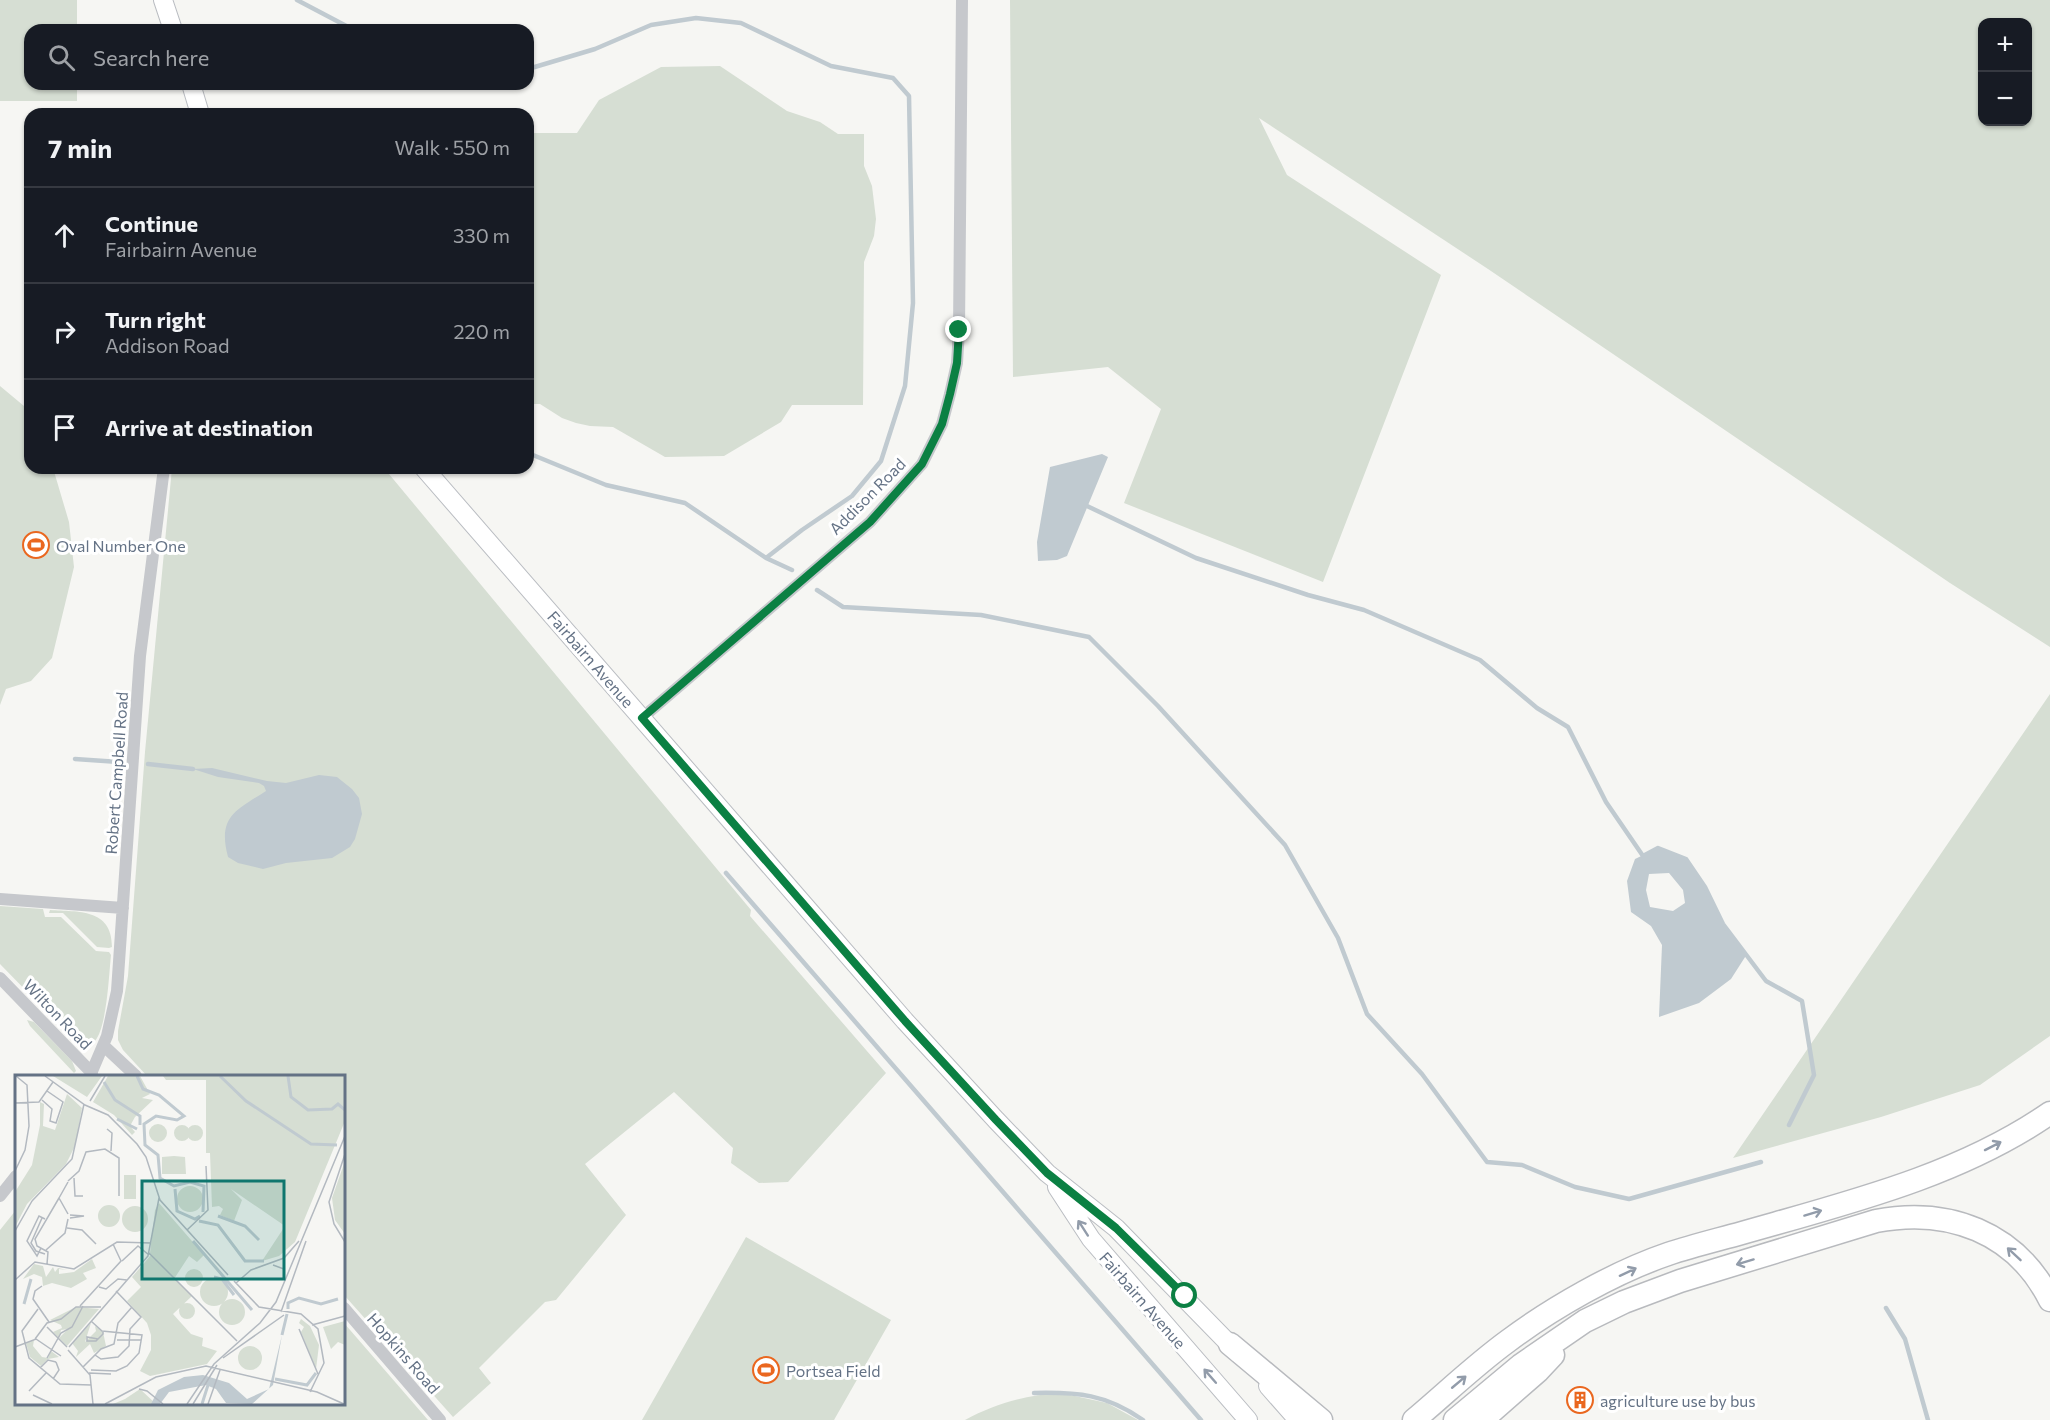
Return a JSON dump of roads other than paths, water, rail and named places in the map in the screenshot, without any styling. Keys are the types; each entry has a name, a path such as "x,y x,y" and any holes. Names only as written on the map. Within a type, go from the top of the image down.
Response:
{"highway":[{"path":"1414,1420 1509,1341 1556,1310 1623,1274 1667,1254 1816,1212 1940,1170 1997,1145 2050,1113"},
{"path":"1455,1420 1521,1365 1585,1321 1624,1302 1680,1281 1876,1221 1919,1216 1963,1224 2001,1242 2027,1266 2050,1300"},
{"path":"1482,1420 1538,1371 1585,1321"},
{"path":"1230,1344 1321,1420"}],"main road":[{"path":"163,0 171,24"},
{"path":"192,90 198,108"},
{"name":"Fairbairn Avenue","path":"429,474 905,1021 1047,1173 1116,1228 1230,1344 1298,1420"},
{"name":"Fairbairn Avenue","path":"1047,1173 1091,1239 1248,1420"}],"street":[{"name":"Addison Road","path":"642,718 870,522 922,464 942,424 957,363 959,330 962,0"},
{"name":"Robert Campbell Road","path":"91,1075 111,1024 117,991 140,656 163,474"},
{"path":"0,899 123,908"},
{"name":"Wilton Road","path":"0,978 91,1075"},
{"path":"104,1046 134,1075"},
{"path":"0,1196 15,1177"},
{"name":"Hopkins Road","path":"345,1309 440,1420"}],"waterway":[{"path":"297,0 343,24"},
{"path":"534,67 595,49 651,25 696,18 741,23 831,66 893,78 909,96 913,303 905,386 881,461 852,496 766,558 685,503 606,485 534,455"},
{"path":"1087,506 1196,558 1308,595 1364,610 1480,660 1537,708 1568,727 1606,802 1643,856 1658,848 1686,859 1705,887 1723,924 1766,981 1802,1001 1814,1075 1789,1125"},
{"path":"766,558 792,570"},
{"path":"817,590 843,607 981,615 1089,637 1158,706 1285,845 1338,938 1367,1014 1422,1074 1487,1162 1522,1165 1575,1187 1629,1199 1761,1162"},
{"path":"75,759 119,762"},
{"path":"148,764 193,769"},
{"path":"726,873 1201,1420"},
{"path":"1886,1308 1905,1339 1928,1420"},
{"path":"1034,1393 1091,1396 1117,1405 1143,1420"}],"place":[{"name":"Oval Number One","path":"36,545"},
{"name":"Portsea Field","path":"766,1370"},
{"name":"agriculture use by bus","path":"1580,1400"}]}
